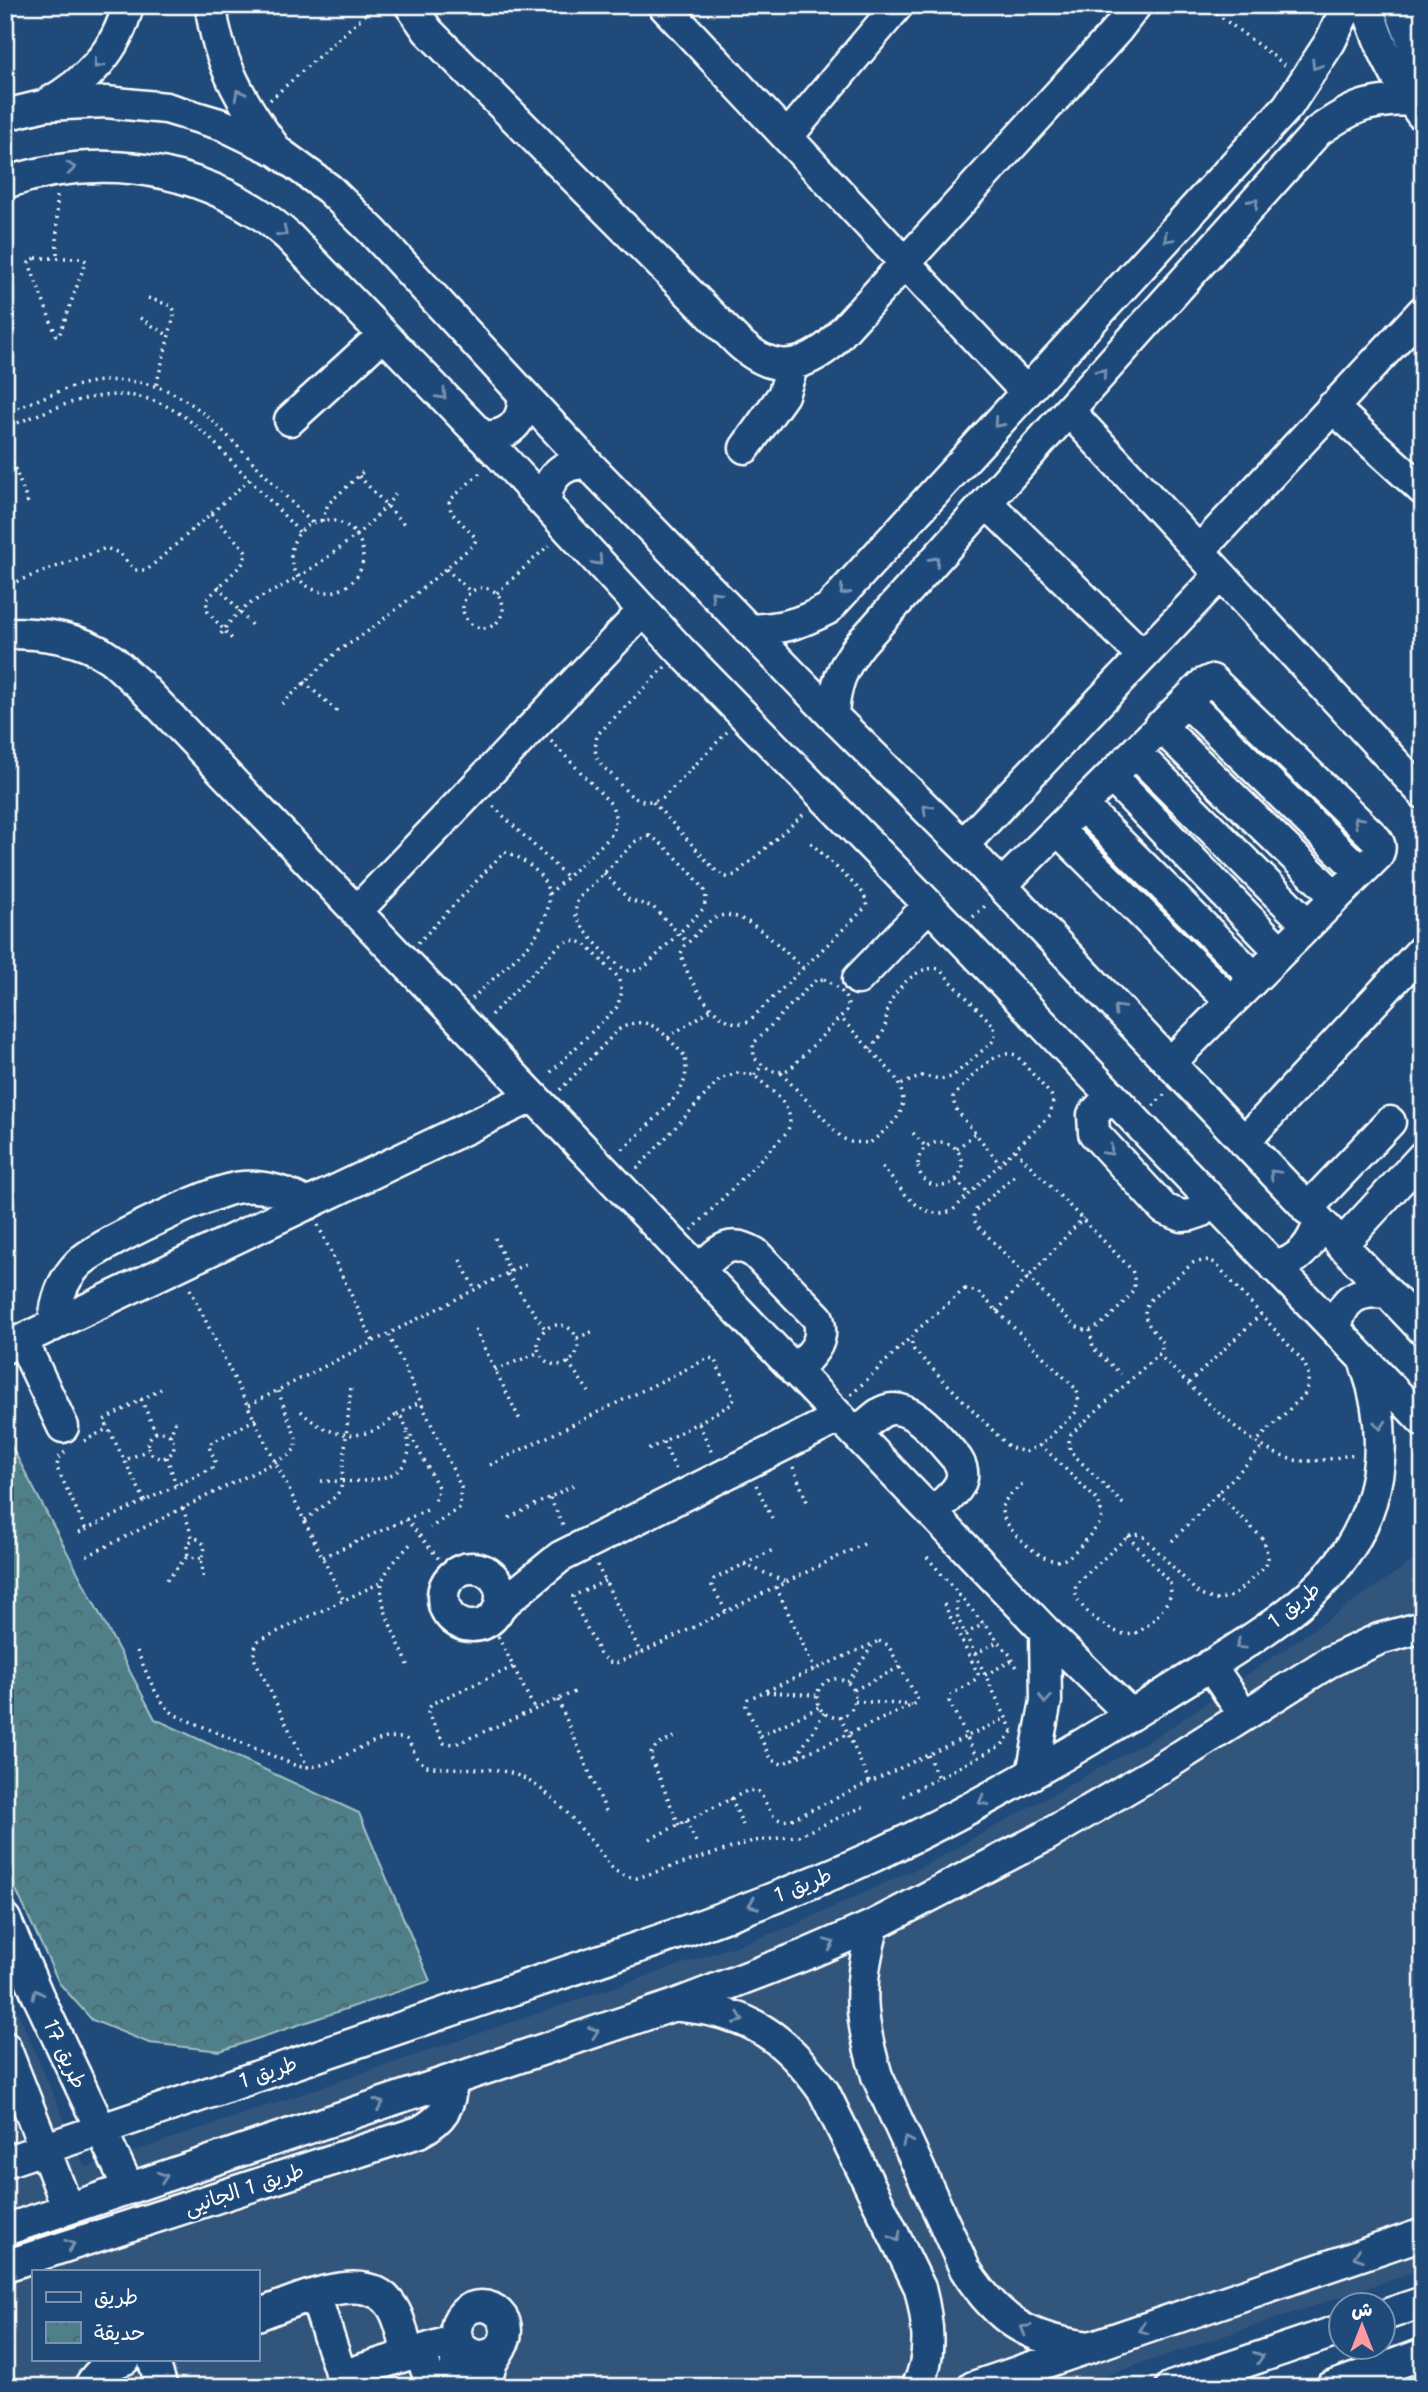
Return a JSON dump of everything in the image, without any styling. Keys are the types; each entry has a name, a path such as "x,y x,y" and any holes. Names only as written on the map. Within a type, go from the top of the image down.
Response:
{"street":[{"path":"46,105 72,90 94,70 112,46 125,19 128,5"},
{"path":"211,5 218,42 232,81 251,116 277,151"},
{"path":"410,5 428,31 752,356 772,364 793,365 814,358 830,345 1117,30 1136,5"},
{"path":"663,5 1026,392"},
{"path":"788,137 898,5"},
{"path":"748,630 776,629 803,622 828,609 1288,106 1331,42 1348,5"},
{"path":"1367,5 1379,40 1417,108"},
{"path":"1399,5 1423,63"},
{"path":"833,716 835,689 845,664 1318,131 1346,111 1378,101 1417,108"},
{"path":"5,115 46,105 106,102 166,108 223,125 277,151 329,189 373,232 587,463 748,630 963,845 1423,1330"},
{"path":"5,183 57,169 98,166 139,168 180,177 219,191 255,211 288,236 491,446 743,716 929,905 1423,1421"},
{"path":"1199,551 1423,310"},
{"path":"290,420 383,335"},
{"path":"745,448 783,395 793,365"},
{"path":"491,446 493,437 514,427 521,417 523,394"},
{"path":"1332,407 1423,490"},
{"path":"1069,411 1423,793"},
{"path":"546,505 549,482 556,473 576,463 587,463"},
{"path":"987,503 1143,656"},
{"path":"963,845 1220,575"},
{"path":"356,912 643,611"},
{"path":"5,633 33,633 73,640 109,658 140,685 1045,1631 1131,1715"},
{"path":"1003,887 1186,701 1361,872 1231,1002 1176,1070"},
{"path":"1160,726 1336,897"},
{"path":"1135,752 1308,925"},
{"path":"1111,776 1281,952"},
{"path":"1082,805 1255,978"},
{"path":"1058,830 1231,1002"},
{"path":"858,979 929,905"},
{"path":"1244,1142 1423,948"},
{"path":"1111,1095 1093,1115 1094,1133 1164,1209 1182,1216 1200,1212 1212,1201"},
{"path":"73,1439 14,1344 535,1099"},
{"path":"1275,1267 1299,1256 1315,1235 1313,1216 1390,1122"},
{"path":"1341,1245 1423,1156"},
{"path":"53,1326 55,1302 65,1281 79,1262 98,1249 194,1203 218,1192 241,1186 276,1190 308,1204"},
{"path":"699,1270 723,1248 734,1245 746,1247 818,1318 821,1327 818,1346 795,1371"},
{"path":"1336,1330 1338,1316 1346,1303 1358,1294 1372,1291 1387,1293"},
{"name":"طريق 1","path":"5,2162 700,1925 871,1857 953,1818 1032,1774 1131,1715 1289,1612 1308,1597 1333,1570 1354,1541 1370,1508 1378,1478 1381,1448 1378,1408 1364,1359"},
{"path":"574,1550 481,1625 458,1623 444,1606 446,1584 465,1572 519,1566 574,1550 785,1445 843,1421 892,1409 914,1414 963,1467 964,1477 960,1486 932,1513"},
{"path":"465,1572 489,1574 498,1583 501,1595 495,1613"},
{"path":"5,2230 672,2006 740,1981 874,1925 1044,1837 1155,1772 1329,1662 1379,1639 1423,1627"},
{"path":"1032,1774 1046,1701 1045,1631"},
{"path":"1210,1665 1244,1715"},
{"name":"طريق 17","path":"5,1919 38,1996 129,2189"},
{"path":"874,1925 862,1985 862,2016 868,2046 877,2076 965,2269 981,2295 1004,2316 1030,2333 1059,2343 1090,2347"},
{"path":"672,2006 709,2009 744,2020 775,2037 803,2062 824,2092 920,2288 928,2319 927,2351 917,2387"},
{"path":"5,2047 68,2209"},
{"name":"طريق 1 الجانيى","path":"5,2266 419,2132 434,2124 445,2112 452,2096 452,2080"},
{"path":"973,2387 1423,2234"},
{"path":"259,2314 339,2287 351,2286 375,2292 393,2308 399,2364 432,2387"},
{"path":"315,2295 343,2381 399,2364 455,2336"},
{"path":"1396,2311 1423,2302"},
{"path":"464,2387 456,2367 455,2336 461,2316 476,2307 484,2306 499,2314 506,2330 484,2387"},
{"path":"1173,2387 1326,2335"},
{"path":"1331,2387 1423,2354"},
{"path":"89,2387 97,2373 107,2365 122,2360"},
{"path":"153,2360 162,2387"}],"path":[{"path":"251,116 376,5"},
{"path":"1205,5 1306,81"},
{"path":"57,169 57,258"},
{"path":"33,258 57,258 82,258 87,264 60,335 57,336 29,263 33,258"},
{"path":"148,298 174,309 156,386"},
{"path":"140,317 169,336"},
{"path":"5,413 74,386 102,381 129,381 156,386 182,397 205,412 313,523"},
{"path":"5,428 79,400 129,396 154,401 177,411 198,425 300,533"},
{"path":"5,442 29,506"},
{"path":"282,704 339,650 416,594 475,542 471,532 451,512 449,502 491,446"},
{"path":"322,521 328,504 365,470"},
{"path":"359,476 406,526"},
{"path":"10,584 106,548 119,553 135,570 147,570 250,480"},
{"path":"223,632 238,611 298,577 356,534 387,506 396,494"},
{"path":"211,514 245,550 246,555 242,564 206,600 205,606 223,632 232,639"},
{"path":"322,521 341,523 356,534 361,542 363,561 356,578 349,585 331,592 322,592 304,584 298,577 292,559 295,541 300,533 313,523 322,521"},
{"path":"496,593 568,528"},
{"path":"446,569 470,591"},
{"path":"218,586 253,627"},
{"path":"484,587 496,593 501,599 502,614 492,626 485,628 470,625 462,612 462,604 470,591 484,587"},
{"path":"681,651 597,735 597,759 632,797 642,802 663,798 743,716"},
{"path":"304,682 338,712"},
{"path":"535,724 611,804 616,815 615,827 609,838 549,894"},
{"path":"474,788 567,877"},
{"path":"653,802 717,872 726,877 734,875 822,798"},
{"path":"649,836 662,842 705,890 703,909 678,933 644,968 630,971 618,965 582,926 575,913 578,900 642,837 649,836"},
{"path":"803,968 751,922 732,916 716,917 681,953 686,972 698,992 713,1008 728,1022 741,1025 749,1021 866,907 863,893 809,841"},
{"path":"402,960 504,852 520,857 543,877 549,894 544,921 531,943 463,1024"},
{"path":"604,873 633,903 653,907 688,943"},
{"path":"956,933 1003,887"},
{"path":"463,1024 559,946 571,940 584,943 618,977 622,992 617,1007 535,1099"},
{"path":"870,1049 885,1029 888,1008 894,995 925,968 939,969 994,1026 995,1038 992,1042 952,1077 941,1079 922,1076 900,1085"},
{"path":"780,1073 791,1068 848,1009 849,1003 845,997 831,982 824,979 816,979 753,1044 754,1058 770,1071 780,1073 842,1138 860,1144 870,1143 900,1117 903,1095 900,1085 894,1075 841,1018"},
{"path":"668,1038 686,1023 699,1019 713,1008"},
{"path":"535,1099 629,1023 641,1021 655,1025 668,1038 685,1056 683,1087 611,1179"},
{"path":"882,1167 920,1208 930,1213 952,1211 1015,1150 1050,1115 1053,1101 1051,1095 1016,1055 1009,1053 995,1056 953,1097 953,1105 1000,1164"},
{"path":"754,1075 763,1065"},
{"path":"1136,1122 1176,1070"},
{"path":"611,1179 720,1079 737,1073 754,1075 785,1105 789,1111 791,1125 788,1132 676,1247"},
{"path":"913,1133 926,1147"},
{"path":"957,1149 975,1133"},
{"path":"939,1141 957,1149 963,1161 963,1168 956,1180 943,1186 923,1179 918,1166 921,1152 926,1147 939,1141"},
{"path":"1014,1176 976,1210 973,1218 1074,1325 1082,1330 1098,1327 1128,1299 1135,1280 1132,1270 1015,1150"},
{"path":"956,1180 969,1194"},
{"path":"997,1311 1083,1218"},
{"path":"495,1238 509,1273 546,1330"},
{"path":"326,1241 374,1342"},
{"path":"460,1260 475,1290"},
{"path":"1123,1504 1070,1451 1071,1434 1163,1347 1163,1342 1146,1323 1145,1309 1148,1302 1193,1263 1208,1260 1215,1264 1303,1360 1309,1377 1304,1395 1255,1443"},
{"path":"249,1405 527,1264"},
{"path":"179,1266 344,1601"},
{"path":"843,1421 912,1336 965,1289 978,1292 1076,1389 1079,1397 1076,1413 1041,1445 1025,1452 1009,1447 914,1350 912,1336"},
{"path":"1189,1383 1261,1314"},
{"path":"557,1325 574,1333 576,1338 576,1354 568,1362 548,1362 540,1352 539,1340 546,1330 557,1325"},
{"path":"475,1329 521,1422"},
{"path":"576,1338 596,1330"},
{"path":"1090,1330 1093,1348 1121,1374"},
{"path":"388,1334 461,1487 459,1508 429,1528"},
{"path":"495,1370 540,1352"},
{"path":"1158,1354 1255,1443 1280,1457 1320,1461 1381,1448"},
{"path":"490,1465 712,1357 734,1399 730,1406 646,1451"},
{"path":"568,1362 589,1392"},
{"path":"305,1520 335,1497 341,1489 351,1386"},
{"path":"145,1501 104,1423 106,1418 161,1389"},
{"path":"87,1556 289,1455 296,1448 296,1438 278,1391"},
{"path":"141,1399 156,1433"},
{"path":"301,1411 321,1429 347,1436 377,1429 421,1401"},
{"path":"397,1415 401,1417 438,1487 433,1503"},
{"path":"170,1436 176,1419"},
{"path":"79,1534 212,1468 215,1461 209,1447 211,1443 256,1419"},
{"path":"698,1423 772,1518"},
{"path":"86,1530 57,1468 58,1458 73,1439 107,1429"},
{"path":"321,1481 364,1480 397,1472 408,1455 407,1430"},
{"path":"156,1433 170,1436 173,1450 167,1457 154,1457 148,1450 148,1440 156,1433"},
{"path":"663,1442 688,1494"},
{"path":"785,1445 808,1504"},
{"path":"1022,1484 1005,1500 1002,1516 1039,1556 1056,1561 1065,1559 1099,1524 1102,1509 1099,1502 1041,1445"},
{"path":"1172,1542 1262,1448"},
{"path":"128,1459 148,1450"},
{"path":"167,1457 177,1485"},
{"path":"509,1518 576,1485"},
{"path":"1128,1536 1170,1583 1171,1595 1141,1631 1122,1635 1113,1632 1080,1604 1075,1591 1076,1584 1128,1536 1136,1534 1144,1537 1200,1595 1216,1600 1233,1596 1266,1566 1267,1549 1264,1541 1217,1493"},
{"path":"550,1498 574,1550 605,1581 641,1653"},
{"path":"183,1508 193,1540"},
{"path":"323,1557 427,1510"},
{"path":"406,1520 465,1572"},
{"path":"201,1558 188,1555 186,1549 193,1540 198,1539 205,1545 201,1558 204,1582"},
{"path":"408,1665 384,1608 382,1582 412,1542"},
{"path":"605,1581 573,1596 573,1600 600,1654 609,1662 615,1663 641,1653 866,1543"},
{"path":"726,1612 712,1582 773,1549"},
{"path":"167,1580 188,1555"},
{"path":"927,1557 999,1641 1021,1677"},
{"path":"744,1563 786,1582"},
{"path":"308,1768 255,1660 254,1650 258,1641 382,1582"},
{"path":"776,1587 814,1670"},
{"path":"959,1595 956,1613 1013,1732"},
{"path":"944,1604 978,1674 976,1679 951,1695 949,1701 977,1758"},
{"path":"495,1613 513,1667 535,1710"},
{"path":"965,1634 984,1624"},
{"path":"879,1641 886,1642 918,1698 914,1706 782,1763 774,1762 746,1702 874,1644 879,1641"},
{"path":"975,1654 999,1641"},
{"path":"848,1682 874,1644"},
{"path":"137,1651 163,1706 176,1715 297,1766 324,1766 385,1738 398,1736 408,1740 417,1758 426,1766 505,1771 535,1782 558,1804 614,1870 625,1876 637,1878 753,1841 798,1836 867,1805"},
{"path":"985,1675 1013,1660"},
{"path":"513,1667 433,1703 428,1714 444,1743 451,1745 577,1691"},
{"path":"854,1690 900,1667"},
{"path":"835,1678 848,1682 854,1690 855,1701 850,1711 840,1716 829,1716 819,1707 816,1695 822,1684 828,1680 835,1678"},
{"path":"763,1692 816,1695"},
{"path":"558,1700 606,1811"},
{"path":"855,1701 914,1706"},
{"path":"760,1736 819,1707"},
{"path":"796,1757 824,1713"},
{"path":"840,1716 870,1783"},
{"path":"650,1839 749,1790 759,1791 772,1815 785,1821 1006,1718"},
{"path":"903,1796 1002,1745 1016,1725"},
{"path":"679,1735 656,1746 650,1760 679,1825"},
{"path":"928,1755 938,1778"},
{"path":"731,1798 743,1825"},
{"path":"686,1821 695,1842"}],"shaded area":[{"path":"1423,1554 1423,2269 1361,2290 1326,2290 1326,2302 1072,2387 5,2387 5,1982 85,2168 790,1927 933,1861 1164,1732"}],"green space":[{"path":"5,1434 155,1719 359,1813 430,1981 220,2051 149,2043 92,2020 59,1983 5,1866"}]}
